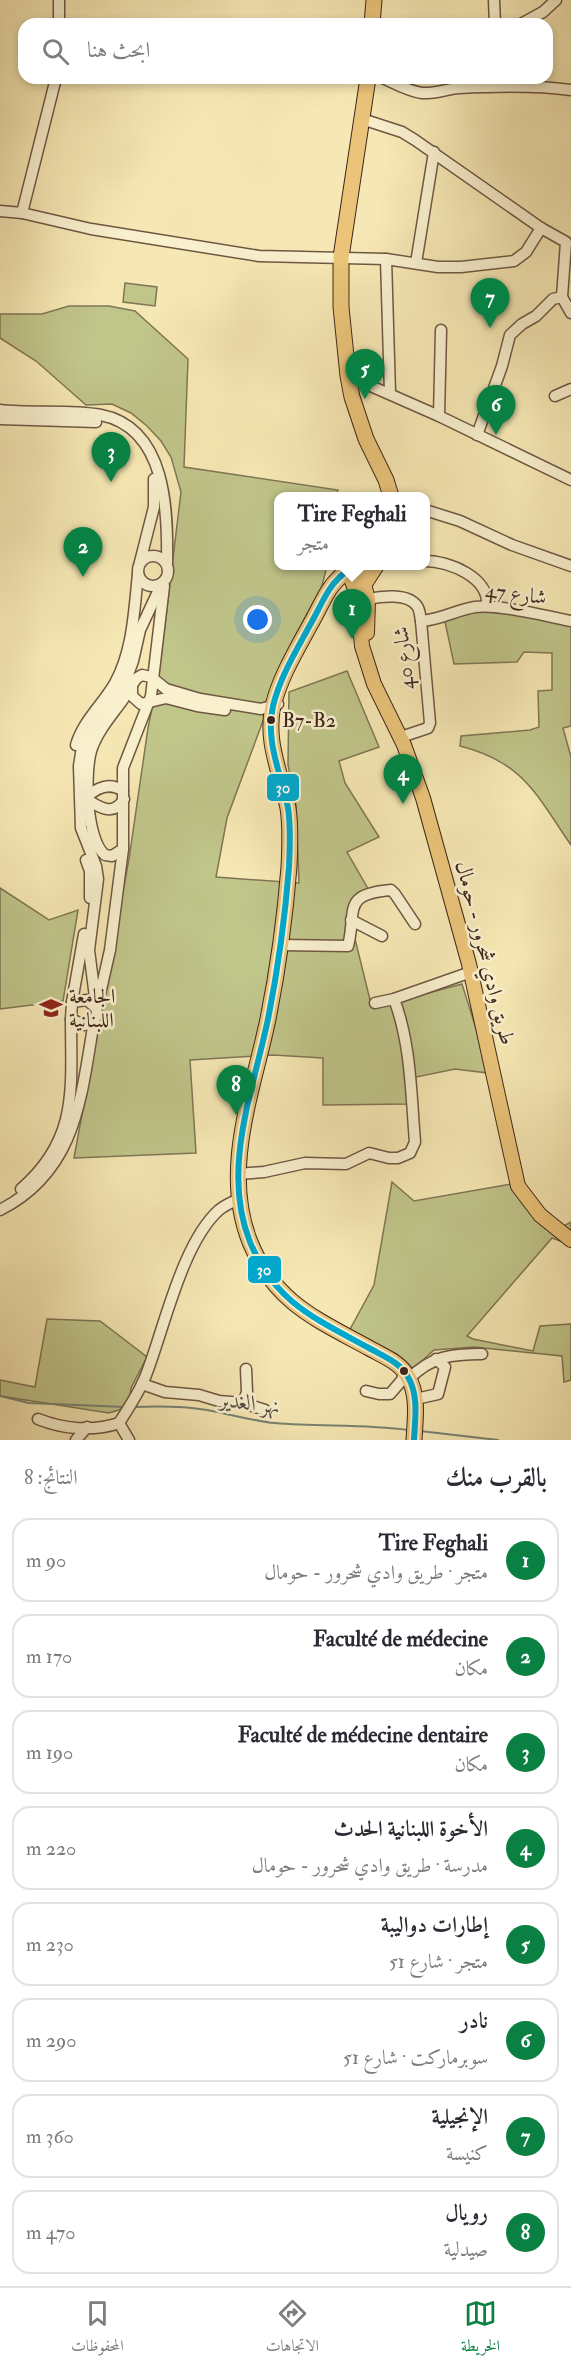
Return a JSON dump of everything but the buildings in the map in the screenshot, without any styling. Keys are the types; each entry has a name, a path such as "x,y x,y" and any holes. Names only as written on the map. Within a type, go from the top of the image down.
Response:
{"highway":[{"path":"372,18 374,0"},
{"path":"367,84 341,257 341,308 348,376 366,439 390,492"},
{"path":"360,570 340,586 334,596 292,672 276,712 277,762 290,826 289,870 281,945 266,1030 244,1124 238,1173 239,1199 254,1252 268,1277 283,1295 294,1304 395,1362 407,1375 416,1402 414,1437"}],"main road":[{"name":"طريق وادي شحرور - حومال","path":"360,570 368,599 367,665"},
{"name":"طريق وادي شحرور - حومال","path":"360,570 357,595 362,646 374,684 401,737 423,798 471,972 518,1186 540,1215 569,1236"}],"street":[{"path":"59,0 59,18"},
{"path":"494,0 495,18"},
{"path":"532,18 556,0"},
{"path":"22,213 54,84"},
{"path":"395,84 422,93 434,93 485,84"},
{"path":"503,84 571,90"},
{"path":"362,119 402,132 542,228 569,239 561,297 570,310"},
{"path":"416,263 434,152"},
{"path":"0,211 22,213 91,229 259,256 386,258 438,267 461,267 514,261 526,252 542,228"},
{"path":"386,258 390,393"},
{"path":"477,435 504,360 510,335 554,299 561,297"},
{"path":"439,416 441,330"},
{"path":"348,376 390,393 571,480"},
{"path":"555,396 571,389"},
{"path":"0,410 101,416 120,422 135,433 154,458 160,476 168,575 142,622 134,661 126,680 82,747 79,766 83,838 96,866 98,879 88,950 96,1009"},
{"path":"0,419 99,422 123,431 137,443 148,461 155,484 154,507 140,562 131,633 125,660 114,685 77,741 73,757 81,798 99,848 109,856 123,849"},
{"path":"430,511 460,521 512,545 571,566"},
{"path":"140,562 144,558 154,556 167,564"},
{"path":"430,562 450,566 474,578 481,584 488,596 487,606"},
{"path":"138,574 147,585 164,582"},
{"path":"0,1210 25,1195 37,1184 63,1151 80,1100 96,1009 108,959 123,849 123,774 126,758 149,702 154,678 164,582"},
{"name":"شارع 40","path":"368,599 381,597 409,600 417,605 421,621 430,723 428,728 422,731 401,737"},
{"name":"شارع 47","path":"421,621 487,606 571,621"},
{"path":"0,1203 18,1192 40,1171 55,1150 69,1109 72,1002 91,885 90,871 77,837 81,798 92,746 140,676 154,678 166,689 188,697 276,712"},
{"path":"132,686 132,696 141,704 166,698 197,706 276,712"},
{"path":"81,798 98,788 108,786 124,795"},
{"path":"81,798 105,809 118,806 124,795"},
{"path":"281,945 348,945 354,902 360,897 391,890 415,924"},
{"path":"351,920 382,936"},
{"path":"375,1003 394,999 471,972"},
{"path":"238,1173 264,1172 305,1163 346,1164 369,1153 389,1158 406,1156 410,1153 416,1142 408,1058 399,1011 394,999"},
{"path":"72,1002 87,1000 96,1009"},
{"path":"71,1019 84,1025 94,1021"},
{"path":"38,1419 61,1427 96,1428 121,1420 142,1384 166,1314 192,1251 211,1218 220,1209 239,1199"},
{"path":"366,1391 390,1394 407,1375 436,1359 453,1355 482,1354"},
{"path":"416,1402 438,1394 444,1367 436,1359"},
{"path":"243,1403 247,1392 246,1369"},
{"path":"142,1384 165,1392 188,1393 219,1401 243,1403 265,1410"},
{"path":"121,1420 129,1440"},
{"path":"76,1440 87,1427"}],"green space":[{"path":"125,283 157,287 155,306 123,302"},
{"path":"69,306 109,306 135,311 188,359 184,467 338,490 337,492 274,492 274,570 326,570 322,586 293,640 227,818 216,877 299,883 296,805 288,765 289,692 347,671 379,747 339,761 345,783 379,837 347,852 370,892 357,896 355,939 372,1008 462,984 488,1073 455,1069 411,1078 409,1104 323,1105 323,1058 273,1055 190,1060 196,1153 74,1158 129,859 148,728 159,674 181,492 171,457 161,441 147,426 131,413 112,404 86,405 36,361 0,338 0,314 42,314"},
{"path":"486,603 571,624 571,726 563,728 571,757 571,845 538,796 514,771 500,761 460,746 461,736 530,730 539,727 538,691 552,690 552,653 524,652 517,662 454,664 444,617"},
{"path":"0,888 49,920 78,910 63,1001 0,1009"},
{"path":"392,1182 414,1201 523,1182 533,1200 560,1228 571,1222 571,1245 552,1238 467,1336 533,1351 540,1326 571,1324 571,1380 564,1382 562,1356 474,1347 434,1350 409,1373 397,1354 348,1333 374,1285"},
{"path":"47,1319 100,1321 147,1357 131,1388 129,1407 109,1413 0,1396 0,1380 35,1387"}],"waterway":[{"name":"نهر الغدير","path":"0,1396 29,1403 125,1407"},
{"name":"نهر الغدير","path":"134,1407 198,1409 275,1423 408,1430"},
{"name":"نهر الغدير","path":"420,1431 498,1440"}],"transit line":[{"name":"30","path":"348,570 331,586 326,594 289,664 273,706 272,745 289,815 289,867 272,1000 242,1130 238,1187 242,1215 250,1242 271,1280 284,1294 314,1318 391,1360 405,1372 414,1392 414,1440"}],"place":[{"name":"الإنجيلية","path":"490,328"},
{"name":"إطارات دواليبة","path":"365,399"},
{"name":"نادر","path":"496,435"},
{"name":"Faculté de médecine dentaire","path":"111,482"},
{"name":"Faculté de médecine","path":"83,577"},
{"name":"Tire Feghali","path":"352,639"},
{"name":"B7-B2","path":"271,720"},
{"name":"الأخوة اللبنانية الحدث","path":"403,804"},
{"name":"الجامعة اللبنانية","path":"51,1008"},
{"name":"رويال","path":"236,1115"}]}
